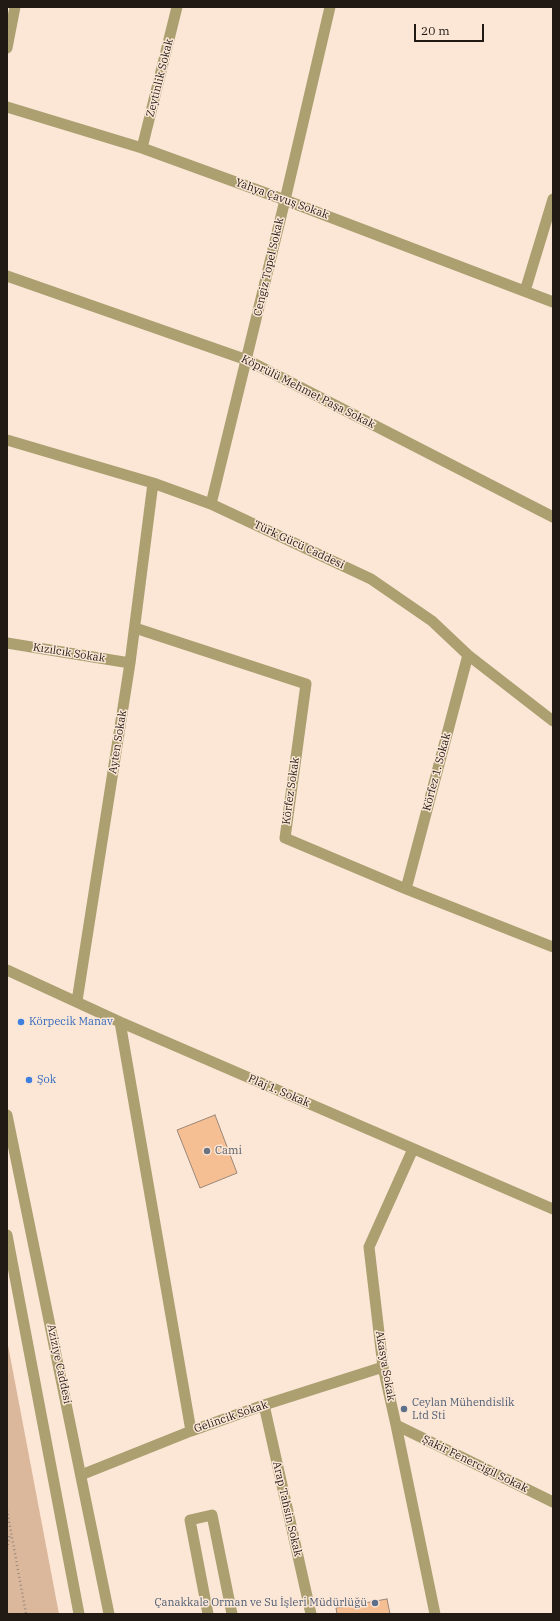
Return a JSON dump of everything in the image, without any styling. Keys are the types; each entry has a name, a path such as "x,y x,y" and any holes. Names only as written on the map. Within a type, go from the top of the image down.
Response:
{"street":[{"path":"7,48 15,7"},
{"name":"Zeytinlik Sokak","path":"142,148 177,7"},
{"name":"Cengiz Topel Sokak","path":"212,504 330,7"},
{"name":"Yahya Çavuş Sokak","path":"7,107 142,148 285,200 553,302"},
{"path":"525,291 553,199"},
{"name":"Köprülü Mehmet Paşa Sokak","path":"7,276 247,360 553,517"},
{"name":"Türk Gücü Caddesi","path":"7,440 153,483 212,504 371,579 432,621 468,655 553,721"},
{"name":"Ayten Sokak","path":"77,1001 130,663 153,483"},
{"name":"Körfez Sokak","path":"135,628 306,684 285,838 406,889 553,947"},
{"name":"Kızılcık Sokak","path":"7,642 130,663"},
{"name":"Körfez 1. Sokak","path":"406,889 468,655"},
{"name":"Plaj 1. Sokak","path":"7,970 120,1022 553,1209"},
{"path":"120,1022 191,1430"},
{"name":"Aziziye Caddesi","path":"7,1115 109,1614"},
{"name":"Akasya Sokak","path":"413,1149 369,1247 383,1367 435,1614"},
{"path":"7,1235 79,1614"},
{"name":"Gelincik Sokak","path":"81,1475 191,1430 383,1367"},
{"name":"Arap Tahsin Sokak","path":"264,1405 310,1614"},
{"name":"Şakir Fenercigil Sokak","path":"396,1425 553,1502"},
{"path":"208,1614 190,1520 212,1516 232,1614"}],"path":[{"path":"7,1510 26,1614"},
{"path":"7,1549 11,1532"}],"shaded area":[{"path":"7,1340 59,1614 7,1614"}],"building":[{"name":"Cami","path":"215,1115 237,1173 200,1188 177,1130"},
{"name":"Çanakkale Orman ve Su İşleri Müdürlüğü","path":"387,1599 390,1614 337,1614 336,1608"}],"place":[{"name":"Körpecik Manav","path":"21,1022"},
{"name":"Şok","path":"29,1080"},
{"name":"Cami","path":"207,1151"},
{"name":"Ceylan Mühendislik Ltd Sti","path":"404,1409"},
{"name":"Çanakkale Orman ve Su İşleri Müdürlüğü","path":"375,1603"}]}
